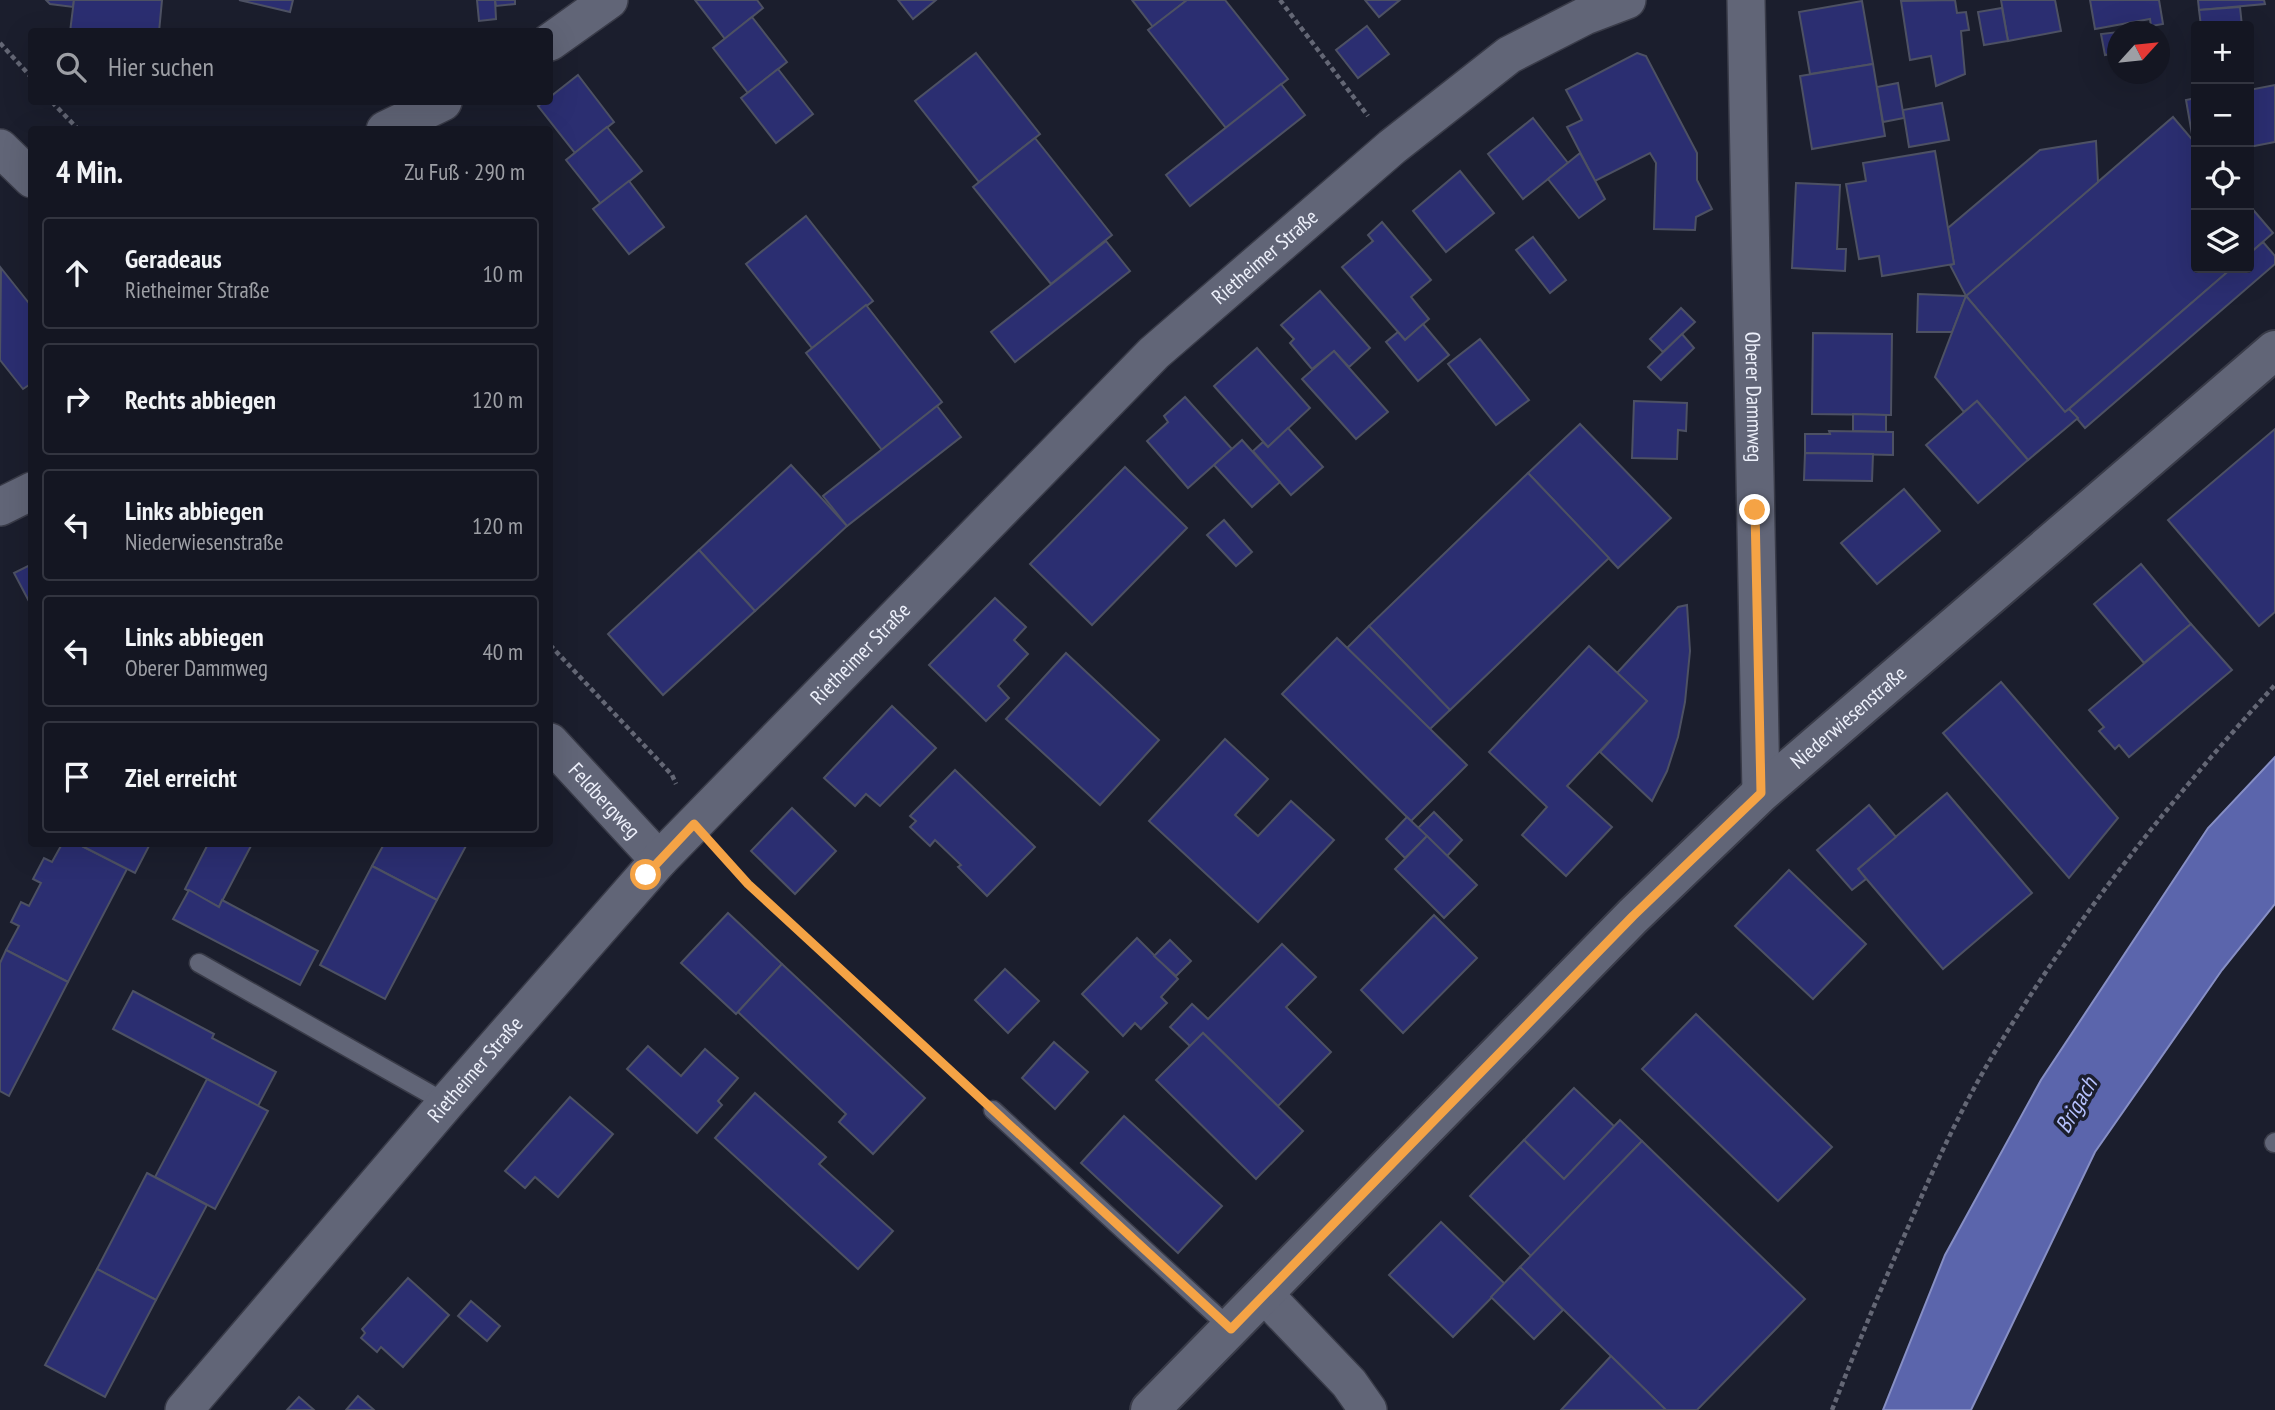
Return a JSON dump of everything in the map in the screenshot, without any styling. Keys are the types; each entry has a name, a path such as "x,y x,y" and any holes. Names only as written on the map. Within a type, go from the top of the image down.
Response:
{"street":[{"path":"553,40 609,0"},
{"name":"Rietheimer Straße","path":"184,1410 446,1103 659,860 1154,353 1392,148 1509,55 1585,16 1627,0"},
{"name":"Oberer Dammweg","path":"1746,0 1761,793"},
{"path":"395,126 437,105"},
{"path":"0,148 28,175"},
{"name":"Niederwiesenstraße","path":"1150,1410 1633,916 1761,793 2275,350"},
{"path":"0,507 28,493"},
{"name":"Feldbergweg","path":"553,746 659,860"},
{"path":"1264,1294 1349,1383 1368,1410"}],"lane":[{"path":"199,963 446,1103"},
{"path":"993,1110 1231,1329"}],"path":[{"path":"1280,0 1392,148"},
{"path":"0,43 28,74"},
{"path":"55,105 75,126"},
{"path":"553,648 672,775 694,824 748,884 993,1110"},
{"path":"1832,1410 1863,1329 1942,1150 1995,1051 2056,957 2134,850 2275,685"}],"water":[{"name":"Brigach","path":"2275,757 2275,904 2222,970 2095,1152 1971,1410 1883,1410 1945,1255 2041,1080 2208,828"}],"building":[{"path":"46,0 74,0 73,7 50,4"},
{"path":"74,0 162,0 159,28 70,28"},
{"path":"239,0 293,0 290,12"},
{"path":"477,0 495,0 496,19 479,21"},
{"path":"495,0 515,0 515,4 496,6"},
{"path":"695,0 757,0 763,8 725,39"},
{"path":"898,0 936,0 913,19"},
{"path":"1132,0 1187,0 1153,27"},
{"path":"1187,0 1225,0 1288,79 1226,128 1148,30"},
{"path":"1365,0 1400,0 1379,17"},
{"path":"1955,0 1957,13 1966,12 1969,30 1961,31 1965,74 1936,86 1931,56 1910,60 1901,1"},
{"path":"2001,0 2055,0 2061,31 2008,41"},
{"path":"2090,0 2159,0 2162,21 2107,21 2107,27 2095,29"},
{"path":"2198,0 2264,0 2265,4 2199,10"},
{"path":"1862,1 1873,64 1810,74 1799,12"},
{"path":"2240,7 2241,21 2200,21 2199,10"},
{"path":"2002,8 2008,41 1984,45 1978,12"},
{"path":"752,17 787,62 748,93 713,48"},
{"path":"1367,26 1389,54 1358,78 1336,50"},
{"path":"2107,33 2107,55 2105,55 2101,34"},
{"path":"976,53 1040,134 979,182 915,101"},
{"path":"1637,53 1646,56 1697,153 1697,180 1712,209 1696,217 1695,230 1654,229 1656,163 1650,153 1595,181 1567,127 1582,120 1566,90"},
{"path":"1873,64 1885,136 1812,149 1800,76"},
{"path":"778,69 813,114 776,143 741,98"},
{"path":"578,75 614,122 575,153 538,106 553,105 553,95"},
{"path":"1898,83 1904,118 1883,122 1877,87"},
{"path":"1281,84 1305,115 1190,206 1166,175"},
{"path":"2275,85 2275,142 2254,146 2254,89"},
{"path":"2191,99 2191,129 2186,100"},
{"path":"1942,103 1949,140 1909,147 1903,110"},
{"path":"2173,117 2191,138 2191,273 2226,273 2065,412 1966,296"},
{"path":"1533,118 1568,163 1523,199 1488,154"},
{"path":"607,127 642,171 601,204 566,160"},
{"path":"1035,138 1112,235 1051,284 973,187"},
{"path":"2096,141 2098,182 1966,296 1950,265 1954,264 1948,228 2040,150"},
{"path":"1935,151 1954,264 1882,276 1879,256 1859,259 1846,184 1866,181 1863,163"},
{"path":"1580,153 1605,199 1579,218 1548,179"},
{"path":"1460,171 1494,213 1446,252 1413,211"},
{"path":"629,181 664,227 629,254 593,209"},
{"path":"1796,183 1840,185 1837,249 1846,249 1845,271 1792,268"},
{"path":"2254,211 2273,233 2254,250"},
{"path":"806,216 873,301 812,348 746,264"},
{"path":"1382,222 1431,280 1411,297 1429,319 1405,340 1342,267 1373,241 1368,235"},
{"path":"1533,237 1566,280 1550,293 1516,250"},
{"path":"1106,241 1130,271 1015,362 991,332"},
{"path":"2263,242 2275,256 2275,264 2085,428 2069,409 2226,273 2254,273 2254,250"},
{"path":"1,268 28,302 28,386 23,389 0,360"},
{"path":"1320,291 1370,348 1349,367 1334,351 1312,369 1290,343 1294,339 1281,325"},
{"path":"1918,294 1966,296 1952,332 1917,332"},
{"path":"1966,296 2065,412 2069,409 2078,418 2028,460 1977,401 1964,412 1935,377"},
{"path":"866,305 942,402 882,450 806,353"},
{"path":"1681,308 1695,322 1663,352 1650,339"},
{"path":"1423,324 1449,355 1418,381 1386,342 1398,332 1405,340"},
{"path":"1813,333 1892,334 1891,415 1812,414"},
{"path":"1682,334 1694,348 1661,380 1648,367"},
{"path":"1480,339 1529,400 1496,425 1448,364"},
{"path":"1257,348 1310,408 1268,447 1214,386"},
{"path":"1334,351 1388,412 1356,439 1302,379"},
{"path":"1185,397 1232,449 1188,488 1147,441 1168,422 1164,416"},
{"path":"1634,401 1687,403 1686,431 1678,430 1677,459 1632,458"},
{"path":"1977,401 2028,460 1978,503 1926,445"},
{"path":"937,406 961,437 847,526 823,496"},
{"path":"1853,414 1886,415 1886,432 1853,431"},
{"path":"1580,424 1671,518 1618,568 1528,473"},
{"path":"1288,428 1323,467 1291,495 1253,451 1263,442 1268,447"},
{"path":"2275,429 2275,612 2259,626 2168,520"},
{"path":"1829,431 1893,432 1893,455 1805,453 1805,434 1830,434"},
{"path":"1242,440 1280,482 1252,507 1214,465"},
{"path":"1805,453 1873,454 1872,481 1804,480"},
{"path":"791,465 847,526 755,611 699,550"},
{"path":"1125,467 1187,528 1092,625 1030,564"},
{"path":"1528,473 1609,558 1450,710 1369,626"},
{"path":"1904,489 1940,531 1877,584 1841,543"},
{"path":"1224,520 1252,552 1236,566 1207,535"},
{"path":"699,550 755,611 663,695 608,634"},
{"path":"2141,564 2191,624 2144,663 2094,604"},
{"path":"28,566 28,599 14,573"},
{"path":"995,598 1026,627 1014,640 1028,654 998,686 1009,698 986,721 929,665"},
{"path":"1687,605 1690,651 1685,702 1667,771 1652,801 1600,752 1647,701 1617,673 1678,607"},
{"path":"2191,624 2232,670 2129,757 2119,745 2115,749 2099,731 2104,727 2089,710"},
{"path":"1369,626 1450,710 1430,729 1347,648"},
{"path":"1337,638 1467,765 1411,821 1282,694"},
{"path":"1589,646 1647,701 1567,786 1612,827 1566,876 1522,835 1547,807 1489,752"},
{"path":"1066,653 1159,740 1100,805 1006,719"},
{"path":"2001,682 2118,818 2069,878 1943,733"},
{"path":"892,706 936,748 880,806 866,794 855,806 824,778"},
{"path":"1225,739 1268,779 1235,815 1258,836 1291,801 1334,840 1258,922 1149,821"},
{"path":"955,770 1035,847 987,896 935,840 930,846 910,827 916,821 910,816"},
{"path":"1947,793 2032,893 1943,969 1858,869"},
{"path":"1869,805 1896,837 1858,869 1866,879 1852,890 1817,850"},
{"path":"792,808 836,851 795,894 751,851"},
{"path":"1434,812 1462,840 1447,856 1418,828"},
{"path":"1407,817 1427,836 1405,858 1386,839"},
{"path":"1427,836 1477,885 1444,918 1395,869"},
{"path":"60,847 84,847 127,869 68,982 6,950 19,926 11,922 21,902 29,906 41,883 33,879 44,858 52,862"},
{"path":"84,847 148,847 135,873"},
{"path":"206,847 250,847 219,907 185,889"},
{"path":"382,847 465,847 437,900 372,866"},
{"path":"372,866 437,900 385,999 320,965"},
{"path":"1789,870 1866,944 1813,999 1735,926"},
{"path":"189,890 219,907 222,900 318,951 300,985 173,919"},
{"path":"728,913 782,964 736,1014 681,963"},
{"path":"1434,915 1477,958 1403,1033 1361,990"},
{"path":"1137,938 1178,979 1161,997 1167,1003 1141,1029 1135,1023 1123,1036 1082,994"},
{"path":"1170,940 1191,961 1176,976 1154,956"},
{"path":"1282,944 1316,977 1286,1007 1331,1052 1278,1106 1203,1033 1190,1046 1170,1027 1192,1004 1208,1019"},
{"path":"6,950 68,982 9,1096 0,1091 0,963"},
{"path":"782,964 925,1098 873,1154 839,1122 846,1114 738,1012"},
{"path":"1005,969 1039,1001 1008,1033 975,1000"},
{"path":"133,991 214,1034 212,1038 276,1072 258,1106 113,1029"},
{"path":"1696,1014 1832,1147 1778,1201 1642,1069"},
{"path":"1203,1033 1303,1131 1256,1179 1156,1080"},
{"path":"1054,1042 1088,1072 1055,1109 1022,1078"},
{"path":"648,1046 681,1076 705,1049 738,1078 718,1101 722,1105 697,1133 627,1069"},
{"path":"207,1079 268,1111 215,1209 155,1177"},
{"path":"1574,1088 1615,1127 1564,1179 1524,1140"},
{"path":"755,1093 826,1157 819,1164 893,1231 858,1269 715,1138"},
{"path":"570,1097 613,1134 558,1197 535,1177 525,1188 505,1171"},
{"path":"1124,1116 1222,1206 1178,1253 1081,1163"},
{"path":"1620,1120 1642,1141 1531,1256 1470,1196 1524,1140 1564,1179"},
{"path":"1642,1141 1805,1299 1697,1410 1666,1410 1520,1267"},
{"path":"147,1173 207,1205 156,1300 97,1269"},
{"path":"1441,1222 1505,1284 1453,1337 1389,1275"},
{"path":"1520,1267 1563,1310 1534,1339 1491,1297"},
{"path":"97,1269 156,1300 105,1397 45,1365"},
{"path":"408,1278 449,1315 403,1367 381,1347 377,1352 361,1338 365,1333 362,1329"},
{"path":"471,1301 500,1326 487,1341 458,1316"},
{"path":"1611,1356 1666,1410 1561,1410"},
{"path":"358,1396 374,1410 346,1410"},
{"path":"299,1397 314,1410 287,1410"}],"route":[{"path":"646,875 694,824 748,884 1231,1329 1633,916 1761,793 1755,510"}]}
